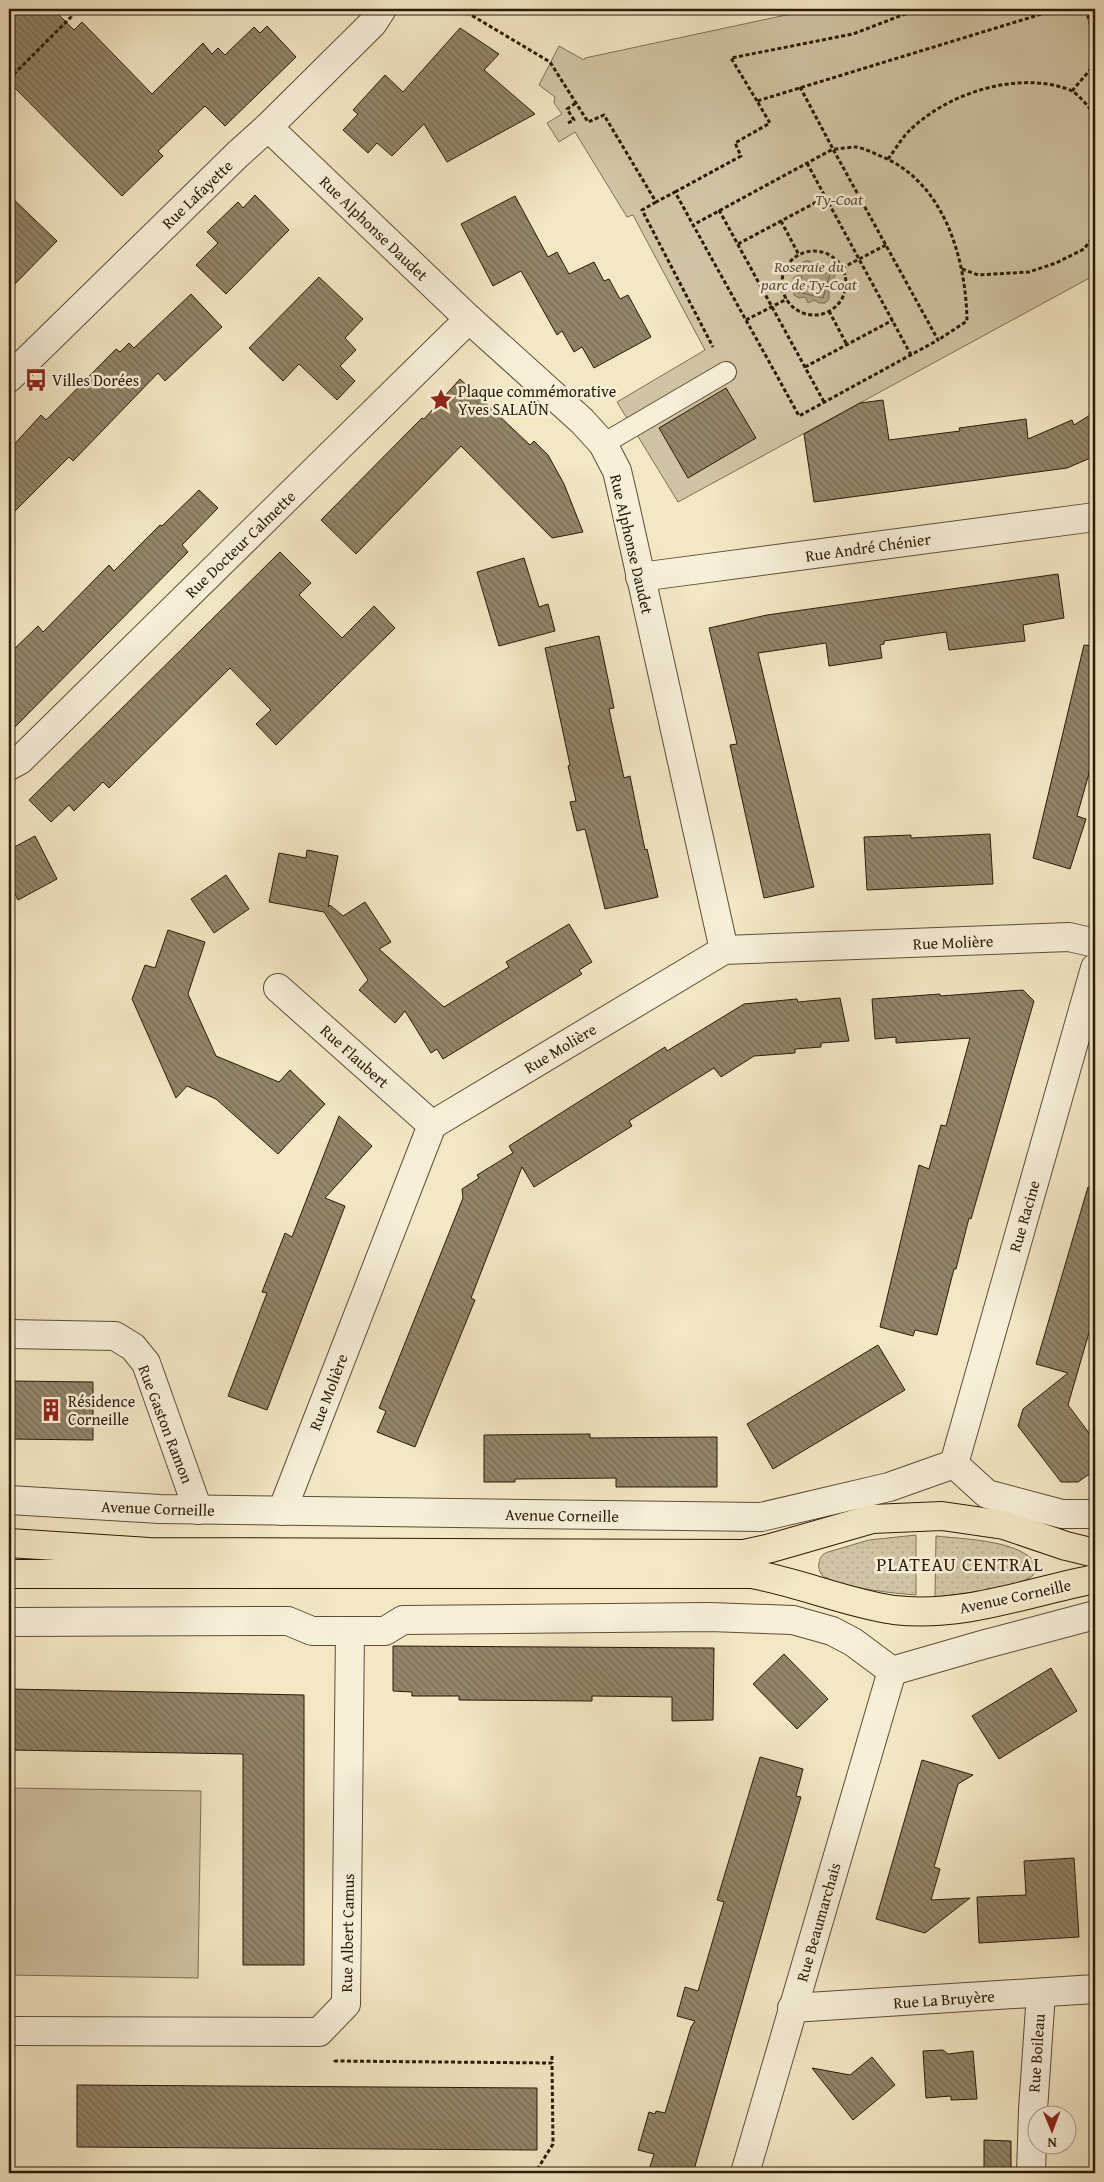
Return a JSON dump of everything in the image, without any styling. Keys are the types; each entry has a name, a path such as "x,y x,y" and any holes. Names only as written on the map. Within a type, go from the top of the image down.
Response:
{"main road":[{"path":"9,1543 149,1552 744,1554 772,1548 872,1519 942,1516 1004,1525 1066,1546 1095,1553"},
{"name":"Avenue Corneille","path":"9,1574 750,1574 776,1578 843,1600 894,1610 925,1612 967,1609 1095,1578"}],"street":[{"name":"Rue Lafayette","path":"9,378 268,127 373,23 382,9"},
{"name":"Rue Alphonse Daudet","path":"268,127 469,319 576,415 603,444 616,471 724,950"},
{"name":"Rue Docteur Calmette","path":"9,766 20,760 469,319"},
{"name":"Rue André Chénier","path":"640,577 1095,517"},
{"name":"Rue Molière","path":"282,1511 432,1125 724,950 1068,937 1095,944"},
{"name":"Rue Racine","path":"954,1464 1095,968"},
{"name":"Rue Flaubert","path":"278,988 432,1125"},
{"name":"Rue Gaston Ramon","path":"9,1334 115,1336 133,1347 146,1363 198,1510"},
{"name":"Avenue Corneille","path":"9,1500 198,1510 761,1517 889,1487 954,1464"},
{"path":"954,1464 987,1494 1062,1514 1095,1514"},
{"path":"9,1622 288,1621 312,1631 385,1631 403,1620 710,1617 793,1620 832,1631 853,1642 892,1671 1095,1615"},
{"name":"Rue Albert Camus","path":"319,2032 346,2004 350,1631"},
{"name":"Rue Beaumarchais","path":"745,2173 892,1671"},
{"name":"Rue La Bruyère","path":"792,2008 1095,1989"},
{"name":"Rue Boileau","path":"1031,2173 1041,1993"},
{"path":"9,2031 319,2032"}],"lane":[{"path":"603,444 726,372"}],"path":[{"path":"9,79 71,17 74,9"},
{"path":"462,9 550,62 588,122 604,115 656,202"},
{"path":"726,372 642,210 741,156 735,143 770,123 732,58 853,34 918,9"},
{"path":"757,101 1058,9"},
{"path":"1086,9 1095,41"},
{"path":"1072,91 1095,64"},
{"path":"888,159 909,131 935,111 967,94 1002,84 1038,84 1072,91 1095,114"},
{"path":"800,87 938,340"},
{"path":"568,123 574,120 567,109 576,103"},
{"path":"675,192 693,225 799,416 938,340 967,321 966,293 962,269 946,220 918,181 901,166 858,147 833,149 693,225"},
{"path":"807,163 911,355"},
{"path":"738,244 826,197"},
{"path":"719,210 824,402"},
{"path":"781,221 800,255"},
{"path":"962,269 978,275 1029,272 1056,263 1084,248 1095,234"},
{"path":"842,268 886,245"},
{"path":"812,251 822,252 832,256 842,268 846,281 841,301 823,314 811,315 800,312 787,299 782,286 783,275 787,265 800,255 812,251"},
{"path":"746,320 787,299"},
{"path":"829,311 847,345"},
{"path":"804,367 893,320"},
{"path":"319,2032 335,2061 552,2063"},
{"path":"535,2173 553,2144 552,2056"},
{"path":"143,2173 161,2171 180,2173"}],"green space":[{"name":"Ty-Coat","path":"814,9 1095,9 1095,275 678,502 617,402 705,350 633,215 627,217 575,132 559,142 547,123 562,114 554,103 555,97 539,85 559,46 584,60 585,58"},
{"path":"916,1535 916,1595 851,1586 827,1579 821,1574 820,1559 828,1552 869,1540"},
{"path":"936,1536 1000,1544 1012,1548 1032,1559 1035,1572 1028,1579 1018,1583 935,1597"},
{"path":"9,1788 201,1791 198,1978 9,1975"}],"water":[{"path":"805,261 810,261 814,265 819,263 823,268 831,268 834,271 835,276 831,282 834,288 829,291 829,299 825,303 819,303 814,300 808,303 805,297 799,298 794,295 793,289 796,283 793,278 799,275 799,266"}],"building":[{"path":"9,9 53,9 74,30 82,22 152,94 203,43 212,54 218,48 225,55 254,27 260,33 267,26 296,57 225,126 205,106 158,151 163,156 122,196 9,82"},
{"path":"460,28 499,54 484,70 535,114 447,162 424,124 392,156 377,143 368,153 343,130 358,114 353,110 385,75 403,92"},
{"path":"9,195 57,241 9,290"},
{"path":"255,195 289,230 226,294 196,265 218,243 207,232 238,202 243,208"},
{"path":"515,196 548,257 557,252 569,274 594,262 604,281 609,279 620,299 628,295 651,337 594,368 582,347 574,352 562,331 557,335 521,271 493,286 461,224"},
{"path":"319,277 363,319 345,338 356,350 340,366 355,381 337,400 299,364 283,381 249,348"},
{"path":"191,294 222,327 165,381 158,373 73,461 69,457 9,517 9,450 41,415 46,420 116,349 120,352 129,343 134,348"},
{"path":"460,379 530,445 534,441 548,455 564,484 583,532 552,538 461,446 356,554 321,520 422,418 424,419"},
{"path":"726,388 756,438 688,478 659,428"},
{"path":"883,400 889,440 960,431 959,428 1026,419 1028,439 1072,420 1074,425 1095,412 1095,456 1067,468 814,502 804,434 860,403"},
{"path":"199,490 218,508 182,545 188,552 9,733 9,654 38,626 43,632 109,565 114,571 160,525 162,526"},
{"path":"280,552 311,583 299,595 342,638 374,606 395,628 276,745 256,724 271,710 230,668 109,788 103,782 74,811 69,805 51,822 29,800"},
{"path":"524,558 539,607 548,604 555,631 499,646 477,572"},
{"path":"1058,574 1064,618 1023,625 1025,641 949,650 946,632 884,641 884,644 880,645 882,658 829,666 826,643 758,653 814,887 764,898 730,745 737,744 709,628 767,615"},
{"path":"599,636 614,708 609,709 624,778 630,776 645,850 647,849 658,897 605,909 585,829 577,831 570,802 576,801 545,648"},
{"path":"1084,645 1095,646 1095,752 1077,816 1086,819 1070,869 1033,858"},
{"path":"990,834 993,884 867,890 864,837 911,835 911,838"},
{"path":"35,836 57,879 18,900 9,883 9,850"},
{"path":"307,850 338,856 328,907 330,905 343,916 365,902 391,942 379,949 444,1007 509,967 506,962 569,924 592,962 579,970 582,974 443,1059 437,1049 431,1053 405,1011 395,1023 359,990 368,980 324,912 269,902 279,853 306,858"},
{"path":"226,875 249,909 214,933 191,899"},
{"path":"168,930 205,942 188,994 216,1056 279,1082 290,1070 325,1104 278,1154 216,1099 187,1086 176,1098 132,999 145,965 155,968"},
{"path":"1023,990 1034,1001 971,1219 969,1218 956,1269 954,1269 937,1335 915,1330 913,1336 880,1327 919,1165 929,1169 941,1125 946,1126 970,1038 896,1043 896,1037 875,1039 872,999"},
{"path":"840,998 849,1041 821,1043 821,1047 795,1049 795,1053 754,1056 721,1077 714,1068 629,1121 632,1126 534,1187 522,1167 471,1298 475,1300 415,1447 377,1432 386,1411 379,1408 463,1198 462,1189 479,1178 477,1175 513,1153 509,1146 665,1047 667,1051 744,1004 797,999 798,1002"},
{"path":"339,1116 372,1146 325,1198 345,1206 267,1410 228,1396 267,1293 262,1292 285,1233 292,1237"},
{"path":"1088,1187 1095,1189 1095,1312 1068,1405 1095,1441 1095,1470 1078,1482 1061,1482 1018,1426 1023,1409 1068,1373 1036,1364"},
{"path":"878,1345 905,1390 773,1469 747,1424"},
{"name":"Résidence Corneille","path":"9,1381 93,1382 93,1440 9,1439"},
{"path":"590,1434 590,1438 717,1437 717,1487 616,1487 616,1478 515,1479 515,1482 484,1482 484,1435"},
{"path":"393,1646 714,1648 713,1720 672,1721 672,1697 592,1696 592,1701 459,1700 459,1696 412,1696 412,1692 393,1691"},
{"path":"784,1654 828,1699 797,1729 753,1684"},
{"path":"1051,1668 1077,1711 999,1759 972,1716"},
{"path":"9,1689 304,1695 304,1965 243,1965 243,1754 9,1750"},
{"path":"760,1757 803,1769 796,1796 801,1797 693,2173 648,2173 654,2154 638,2150 649,2112 655,2114 656,2111 665,2113 691,2027 695,2021 677,2016 685,1987 698,1991 724,1902 717,1900"},
{"path":"922,1760 973,1775 958,1784 934,1867 940,1869 931,1900 970,1898 925,1933 876,1919"},
{"path":"1074,1858 1079,1937 979,1943 977,1897 1026,1895 1024,1861"},
{"path":"943,2050 948,2054 973,2051 977,2099 951,2100 951,2096 926,2098 923,2051"},
{"path":"872,2057 895,2085 853,2120 812,2068 850,2075"},
{"path":"77,2085 537,2088 537,2150 77,2147"},
{"path":"984,2140 1011,2141 1011,2173 984,2173"}],"place":[{"name":"Villes Dorées","path":"36,380"},
{"name":"Plaque commémorative Yves SALAÜN","path":"441,400"},
{"name":"Résidence Corneille","path":"51,1410"}],"district":[{"name":"PLATEAU CENTRAL","path":"960,1564"}],"park label":[{"name":"Roseraie du parc de Ty-Coat","path":"809,275"}]}
